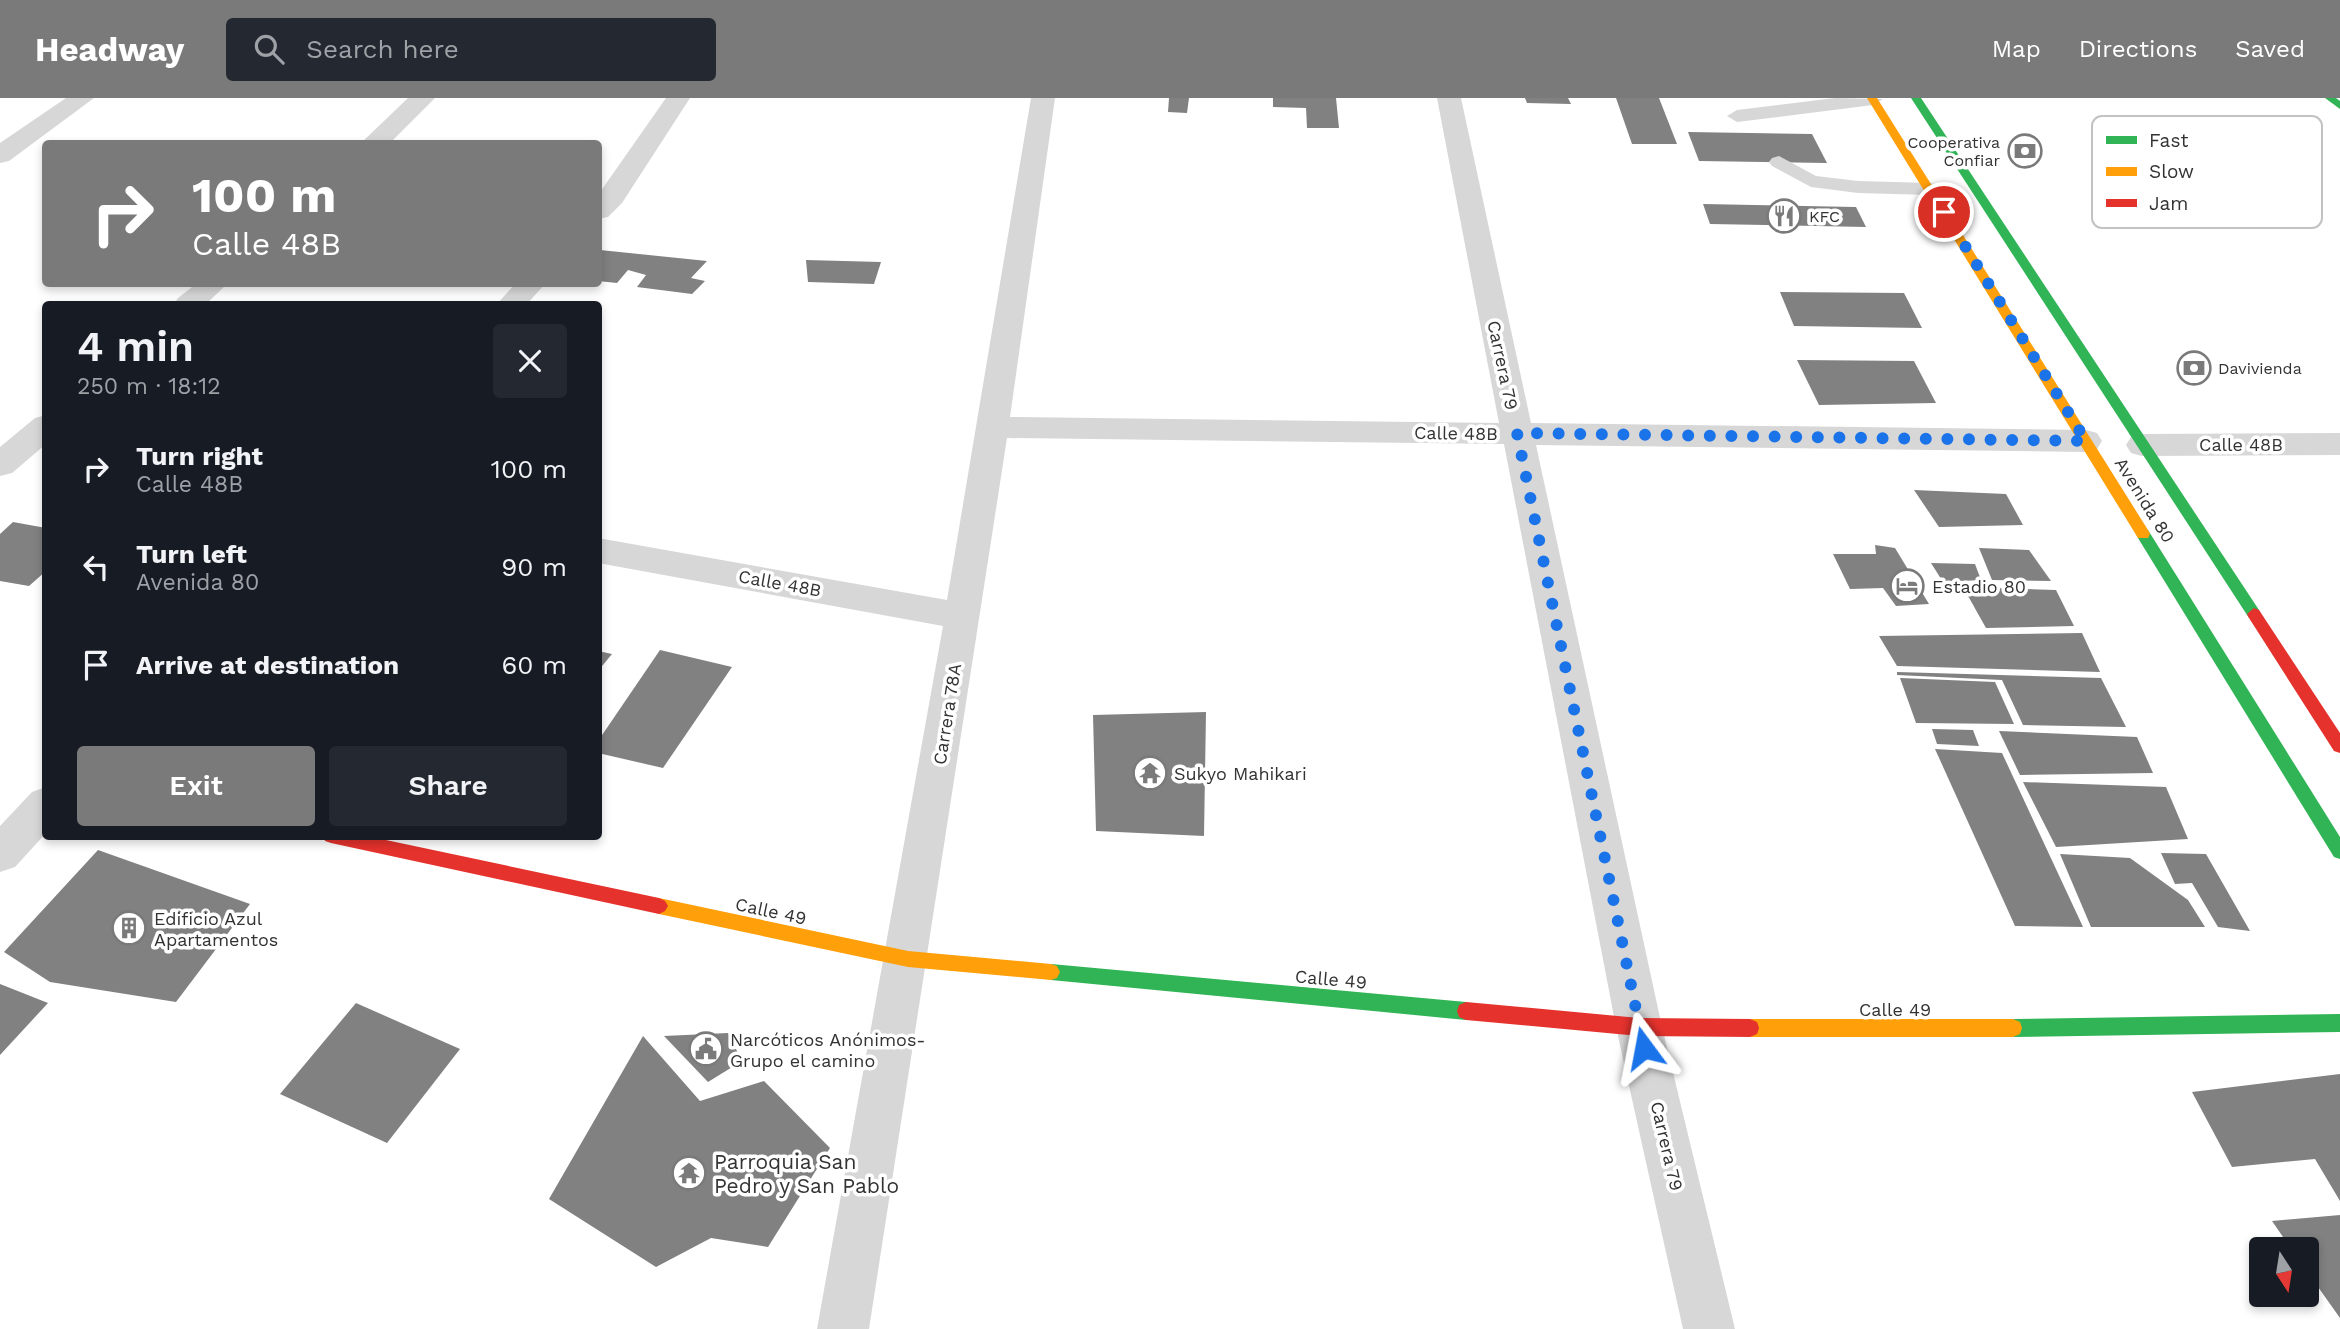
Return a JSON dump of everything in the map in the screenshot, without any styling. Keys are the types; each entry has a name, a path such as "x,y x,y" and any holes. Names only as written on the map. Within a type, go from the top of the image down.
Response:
{"main road":[{"name":"Avenida 80","path":"1916,98 2340,746"},
{"name":"Avenida 80","path":"1872,99 2340,852"},
{"name":"Calle 49","path":"350,840 908,959 1639,1027 1904,1029 2340,1023"}],"street":[{"path":"0,155 82,98"},
{"path":"377,140 422,98"},
{"path":"602,207 612,197 678,98"},
{"name":"Carrera 78A","path":"843,1329 908,959 994,427 1043,98"},
{"name":"Carrera 79","path":"1448,98 1639,1027 1709,1329"},
{"path":"192,301 209,287"},
{"path":"514,301 528,287"},
{"name":"Calle 48B","path":"994,427 2086,441"},
{"path":"3,463 42,429"},
{"name":"Calle 48B","path":"2142,444 2340,444"},
{"path":"3,463 42,466"},
{"name":"Calle 48B","path":"602,551 962,616"},
{"path":"0,854 42,808"}],"lane":[{"path":"1721,98 1756,134"},
{"path":"1737,116 1872,99"},
{"path":"1779,162 1811,181 1858,187 1930,189"}],"building":[{"path":"1169,98 1189,98 1187,113 1168,112"},
{"path":"1273,98 1336,98 1339,128 1307,128 1306,108 1273,107"},
{"path":"1525,98 1568,98 1571,104 1527,103"},
{"path":"1616,98 1659,98 1677,144 1632,144"},
{"path":"1688,132 1812,134 1827,163 1699,161"},
{"name":"KFC","path":"1703,204 1856,207 1866,227 1710,224"},
{"path":"602,250 707,261 691,278 705,281 692,294 637,287 646,275 628,270 617,283 602,281"},
{"path":"806,260 881,262 874,284 808,282"},
{"path":"1780,292 1904,293 1922,328 1794,326"},
{"path":"1797,360 1914,361 1936,403 1819,405"},
{"path":"1914,490 2006,494 2023,525 1939,527"},
{"path":"13,522 42,527 42,575 29,586 0,581 0,534"},
{"path":"1875,545 1895,548 1929,604 1896,606 1883,588 1850,589 1833,554 1876,554"},
{"path":"1979,548 2029,550 2051,581 1992,580"},
{"path":"1931,563 1975,564 1981,580 1943,582"},
{"path":"1963,587 2056,590 2074,626 1986,628"},
{"path":"2082,633 2100,672 1897,666 1879,636"},
{"path":"660,650 732,667 663,768 602,754 602,735"},
{"path":"602,652 612,654 602,666"},
{"path":"1897,672 2101,678 2126,727 2023,725 2002,680 1897,675"},
{"path":"1900,678 1995,682 2014,724 1916,723"},
{"name":"Sukyo Mahikari","path":"1206,712 1204,836 1096,831 1093,715"},
{"path":"1932,729 1973,730 1979,746 1937,744"},
{"path":"1999,731 2137,737 2153,773 2020,775"},
{"path":"1935,749 2002,753 2083,927 2015,926"},
{"path":"2023,782 2166,787 2188,839 2056,847"},
{"name":"Edificio Azul Apartamentos","path":"98,850 250,904 176,1002 50,982 4,952"},
{"path":"2161,853 2206,854 2250,931 2218,927 2192,883 2175,884"},
{"path":"2060,854 2130,858 2188,900 2205,927 2091,927"},
{"path":"0,984 48,1003 0,1055"},
{"path":"356,1003 460,1049 387,1143 280,1094"},
{"name":"Narcóticos Anónimos- Grupo el camino","path":"728,1033 742,1061 708,1082 664,1036"},
{"name":"Parroquia San Pedro y San Pablo","path":"643,1036 700,1101 764,1081 830,1148 768,1247 711,1238 656,1267 549,1199"},
{"path":"2340,1074 2340,1201 2315,1159 2232,1167 2192,1092"},
{"path":"2340,1215 2340,1318 2319,1288 2319,1237 2283,1237 2272,1221"}],"traffic: fast":[{"path":"1916,98 2254,614"},
{"path":"2330,98 2340,106"},
{"path":"2143,534 2340,852"},
{"path":"1051,972 1466,1011"},
{"path":"2013,1028 2340,1023"}],"traffic: slow":[{"path":"1872,98 2143,534"},
{"path":"659,906 908,959 1051,972"},
{"path":"1750,1028 2013,1028"}],"traffic: jam":[{"path":"2254,614 2340,746"},
{"path":"350,840 659,906"},
{"path":"1466,1011 1639,1027 1750,1028"}],"place":[{"name":"Cooperativa Confiar","path":"2025,151"},
{"name":"KFC","path":"1784,216"},
{"name":"Davivienda","path":"2194,368"},
{"name":"Estadio 80","path":"1907,586"},
{"name":"Sukyo Mahikari","path":"1150,773"},
{"name":"Edificio Azul Apartamentos","path":"129,928"},
{"name":"Narcóticos Anónimos- Grupo el camino","path":"706,1049"},
{"name":"Parroquia San Pedro y San Pablo","path":"689,1173"}],"route":[{"path":"1644,1048 1517,433 2086,441 1944,212"}]}
